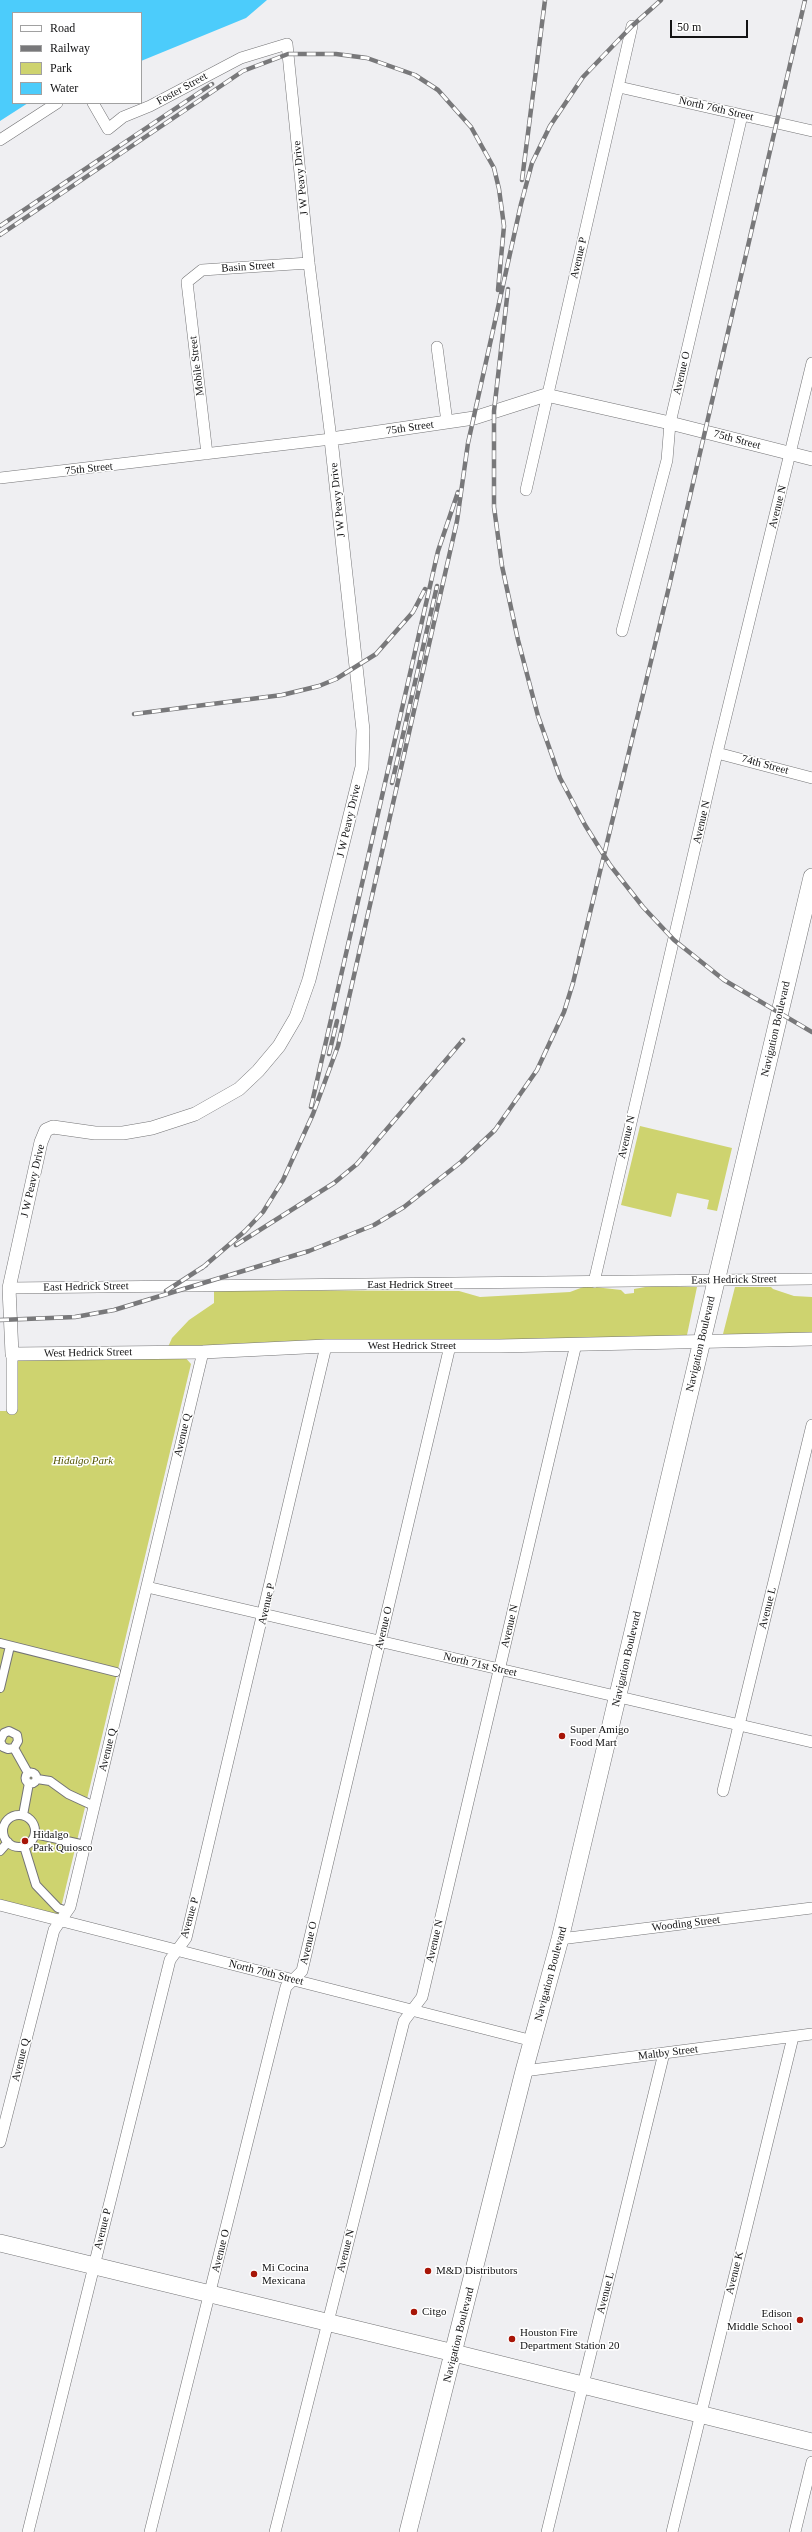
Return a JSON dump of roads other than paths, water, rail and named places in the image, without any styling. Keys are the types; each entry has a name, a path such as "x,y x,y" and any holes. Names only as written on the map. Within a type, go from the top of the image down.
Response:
{"main road":[{"name":"Navigation Boulevard","path":"408,2532 524,2071 560,1939 812,877"},
{"path":"0,2244 454,2353 701,2416 812,2442"}],"street":[{"name":"Avenue P","path":"526,490 546,395 632,26"},
{"name":"Foster Street","path":"94,104 108,128 124,117 150,106 241,58 287,44"},
{"name":"J W Peavy Drive","path":"12,1409 12,1354 9,1288 41,1142 46,1130 53,1127 95,1133 122,1133 152,1128 195,1114 239,1090 280,1046 296,1017 310,980 362,767 364,730 331,439 309,263 287,44"},
{"name":"North 76th Street","path":"619,87 812,132"},
{"path":"0,140 55,104"},
{"name":"Avenue O","path":"622,631 667,460 670,422 742,115"},
{"name":"Basin Street","path":"189,278 202,270 309,263"},
{"name":"Mobile Street","path":"189,278 187,282 207,454"},
{"path":"437,348 447,422"},
{"name":"Avenue N","path":"594,1282 717,753 812,363"},
{"name":"75th Street","path":"0,478 331,439 474,418 546,395 670,422 812,459"},
{"name":"74th Street","path":"717,753 812,778"},
{"name":"East Hedrick Street","path":"9,1288 812,1279"},
{"name":"West Hedrick Street","path":"12,1354 203,1352 326,1346 450,1346 812,1339"},
{"name":"Avenue N","path":"275,2532 404,2021 422,1997 576,1344"},
{"name":"Avenue P","path":"28,2532 170,1960 186,1938 264,1615 326,1346"},
{"name":"Avenue O","path":"150,2532 286,1986 302,1971 450,1346"},
{"name":"Avenue Q","path":"0,2142 54,1930 70,1907 203,1352"},
{"name":"Avenue L","path":"723,1791 812,1425"},
{"name":"North 71st Street","path":"147,1587 812,1742"},
{"path":"0,1643 116,1672"},
{"path":"0,1688 10,1646"},
{"path":"12,1732 18,1738 14,1748 5,1748 0,1741 4,1733 12,1732"},
{"path":"14,1748 28,1773 35,1774 23,1815"},
{"path":"33,1781 50,1780 68,1794 94,1806"},
{"path":"23,1815 34,1823 35,1834 29,1843 24,1846 16,1846 8,1842 3,1835 2,1825 10,1817 23,1815"},
{"path":"35,1834 85,1845"},
{"path":"0,1851 8,1842"},
{"path":"24,1846 36,1885 64,1916"},
{"name":"North 70th Street","path":"0,1904 64,1916 177,1951 533,2040"},
{"name":"Wooding Street","path":"560,1939 812,1908"},
{"name":"Maltby Street","path":"524,2071 812,2034"},
{"name":"Avenue K","path":"672,2532 793,2037"},
{"name":"Avenue L","path":"547,2532 664,2053"},
{"path":"795,2532 812,2462"}],"water":[{"path":"0,0 267,0 246,18 142,61 142,12 12,12 12,104 26,104 0,121"}],"railway":[{"path":"522,180 545,0"},
{"path":"202,1268 245,1231 263,1212 283,1180 313,1114 338,1046 457,521 468,443 521,204 532,163 550,126 583,77 632,26 661,0"},
{"path":"0,1320 75,1317 114,1310 309,1251 374,1225 404,1207 461,1162 495,1130 537,1070 564,1012 573,983 668,591 805,0"},
{"path":"0,235 243,71 288,54 336,54 367,58 415,75 438,90 471,127 494,168 499,189 504,226 498,290"},
{"path":"0,226 212,84"},
{"path":"508,289 494,411 494,507 502,566 518,640 538,716 560,778 585,825 610,865 643,907 674,940 724,980 812,1032"},
{"path":"311,1107 438,551 458,492"},
{"path":"392,783 437,586"},
{"path":"134,714 282,695 319,686 336,679 376,654 413,612 425,589"},
{"path":"329,1054 337,1021"},
{"path":"236,1245 334,1183 357,1164 463,1040"},
{"path":"166,1291 206,1265"}],"place":[{"name":"Super Amigo Food Mart","path":"562,1736"},
{"name":"Hidalgo Park Quiosco","path":"25,1841"},
{"name":"M&D Distributors","path":"428,2271"},
{"name":"Mi Cocina Mexicana","path":"254,2274"},
{"name":"Citgo","path":"414,2312"},
{"name":"Edison Middle School","path":"800,2320"},
{"name":"Houston Fire Department Station 20","path":"512,2339"}],"park label":[{"name":"Hidalgo Park","path":"83,1461"}]}
